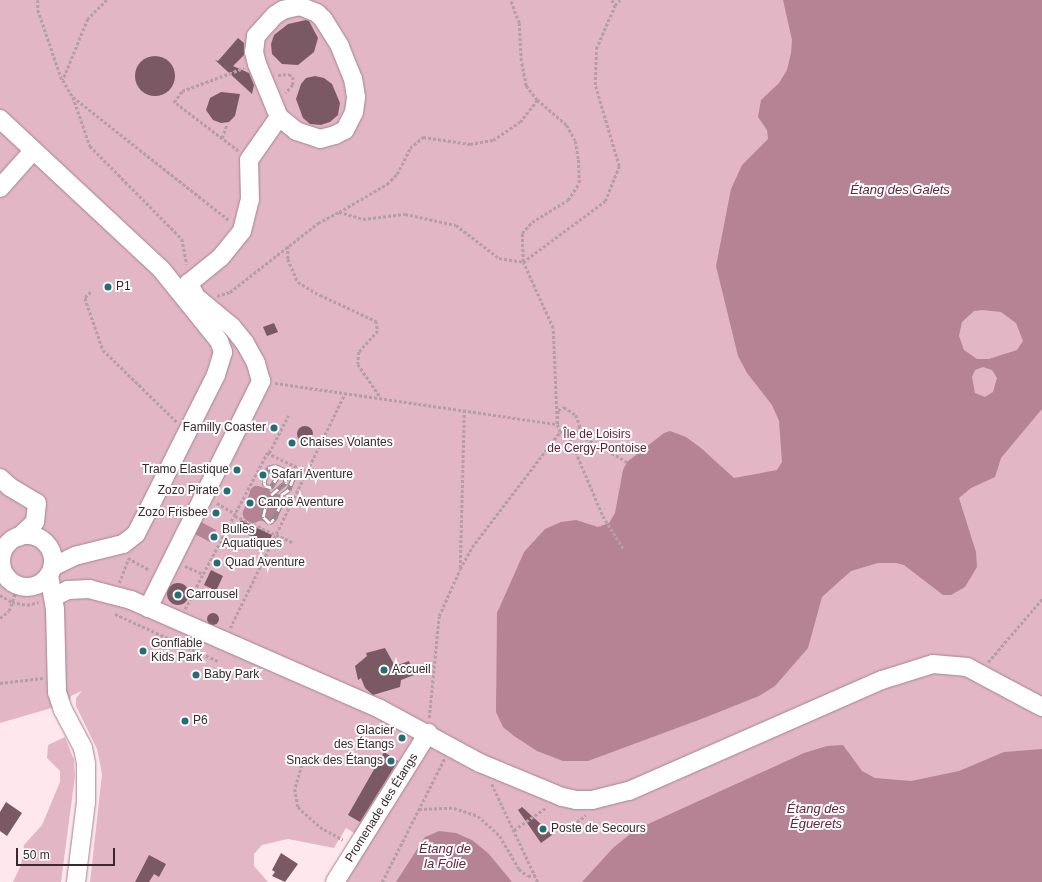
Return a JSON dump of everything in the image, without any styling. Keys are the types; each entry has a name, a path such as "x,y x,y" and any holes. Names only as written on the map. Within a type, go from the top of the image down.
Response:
{"street":[{"path":"300,6 317,13 323,19 347,63 356,97 352,119 345,130 328,138 312,138 296,131 279,117 257,64 254,45 256,36 261,28 283,10 300,6"},
{"path":"148,608 171,559 204,497 261,381 256,363 245,343 232,327 196,297 189,283 192,279 221,257 242,230 250,200 249,160 261,139 279,117"},
{"path":"0,119 32,152 161,269 219,341 223,352 219,368 189,430 133,538 119,546 69,558 50,571 39,584 20,591"},
{"path":"0,188 32,152"},
{"path":"0,478 10,487 33,498 37,503 35,522 10,539 5,546 1,556 2,570 20,591 53,602"},
{"path":"10,539 34,536 46,544 51,553 50,571 53,602 56,678 63,710 80,742 86,764 86,802 76,882"},
{"path":"53,602 74,589 98,590 114,594 380,709 428,733 480,763 562,797 592,800 629,791 882,680 922,666 955,664 979,673 1016,696 1042,707"},
{"name":"Promenade des Étangs","path":"335,882 428,733"},
{"name":"Promenade des Étangs","path":"323,882 349,839"}],"path":[{"path":"38,0 38,10 63,80 73,97 90,146 182,239 192,279"},
{"path":"63,80 88,19 107,0"},
{"path":"510,0 519,23 521,61 526,86 537,100 566,125 576,141 579,183 568,200 532,222 522,233 520,244 523,262 554,328 557,424 560,432 570,438 603,516 624,550"},
{"path":"612,0 615,5"},
{"path":"339,212 363,219 405,214 456,224 499,258 523,262 605,201 619,166 595,85 596,49 615,5 620,0"},
{"path":"249,160 174,102 182,91 257,64"},
{"path":"73,97 242,230"},
{"path":"196,297 210,298 230,292 318,223 387,184 398,174 410,148 423,137 470,144 493,140 520,122 537,100"},
{"path":"222,138 227,124"},
{"path":"288,245 288,259 298,282 337,304 376,322 378,331 359,352 358,364 381,398"},
{"path":"90,292 86,298 103,350 180,425 189,430"},
{"path":"261,381 557,424"},
{"path":"223,642 345,393"},
{"path":"557,424 558,410 564,407 570,408 576,415 580,426 577,433 570,438"},
{"path":"460,569 464,411"},
{"path":"179,622 232,516 235,515 262,460 269,453 288,416"},
{"path":"428,733 431,675 439,616 460,569 472,547 560,432"},
{"path":"577,433 627,462"},
{"path":"269,453 306,471"},
{"path":"184,462 204,473"},
{"path":"204,497 235,515 292,542"},
{"path":"114,594 128,559"},
{"path":"171,559 203,574"},
{"path":"0,594 20,591"},
{"path":"20,591 27,605 53,602"},
{"path":"0,618 8,611 20,591"},
{"path":"979,673 1042,599"},
{"path":"115,614 218,661"},
{"path":"0,683 56,678"},
{"path":"382,882 450,746"},
{"path":"480,763 514,830 538,882"},
{"path":"302,766 295,789 298,807 320,827 349,839"},
{"path":"514,830 562,797"},
{"path":"419,809 454,808 478,816 500,836 519,869 528,876 534,875"}],"green space":[{"name":"Île de Loisirs de Cergy-Pontoise","path":"0,0 1042,0 1042,882 330,882 359,836 346,828 334,848 288,839 262,845 254,854 254,866 268,882 90,882 102,774 97,749 76,706 76,698 82,691 71,696 69,703 0,723"},
{"path":"65,737 74,760 75,776 61,882 13,882 21,865 24,845 42,825 60,782 60,771 47,758 48,745"}],"water":[{"name":"Étang des Galets","path":"783,0 1042,0 1042,409 1001,458 995,477 971,488 959,498 976,552 977,567 965,587 951,595 943,595 904,565 896,563 878,563 851,571 822,597 808,648 775,686 759,696 588,761 563,761 537,751 514,736 503,727 496,712 497,613 524,552 545,529 561,522 576,520 598,527 609,523 615,513 623,470 627,462 664,433 670,431 686,437 701,448 734,478 777,470 782,462 779,421 772,405 747,373 738,356 716,266 731,189 742,165 768,139 767,130 758,117 761,100 779,83 787,70 792,40","holes":["982,310 1001,312 1016,323 1023,341 1017,350 989,359 977,359 964,350 959,336 962,322 974,311","983,367 992,370 997,378 993,392 985,397 975,393 972,377 975,370"]},
{"path":"199,521 216,530 210,542 193,533"},
{"name":"Étang des Éguerets","path":"843,745 862,771 875,778 911,781 959,771 1004,752 1042,749 1042,882 582,882 613,848 635,830 804,753 827,746"},
{"name":"Étang de la Folie","path":"439,831 456,833 472,840 488,853 512,882 396,882 425,837"}],"building":[{"path":"306,20 309,21 318,38 314,52 298,65 282,64 272,54 271,44 274,35 288,24"},
{"path":"238,38 244,43 244,55 233,66 249,73 254,85 252,94 215,60 218,61"},
{"path":"151,56 159,56 166,59 172,65 175,76 172,87 166,93 159,96 151,96 144,93 138,87 135,80 135,72 138,65 144,59"},
{"path":"315,76 324,78 332,84 340,103 338,115 330,122 321,125 310,124 303,118 296,99 301,84 306,78"},
{"path":"221,92 240,94 235,116 229,122 221,123 213,120 206,110 210,98"},
{"path":"274,323 278,332 267,336 263,327"},
{"path":"302,426 308,426 313,431 311,440 308,442 302,442 297,437 297,431"},
{"path":"241,520 272,535 268,545 237,529"},
{"path":"211,570 223,576 216,591 204,585"},
{"name":"Carrousel","path":"178,583 186,586 189,594 186,602 178,605 170,602 167,594 170,586"},
{"path":"211,613 215,613 219,619 215,625 211,625 207,621 207,617"},
{"name":"Accueil","path":"385,648 395,666 409,661 414,675 401,680 400,687 373,695 365,688 361,678 358,680 355,666 367,656 366,653"},
{"path":"384,752 398,761 360,822 348,815"},
{"path":"6,802 22,813 7,836 0,831 0,812"},
{"path":"522,807 552,835 541,843 518,810"},
{"path":"281,853 298,864 285,882 272,876 275,872 272,870"},
{"path":"149,855 166,864 159,877 154,874 149,882 135,882"}],"waterway":[{"path":"257,493 264,495 263,505 269,508 274,501 277,501 271,516 260,513 253,516 250,514 257,493"}],"railway":[{"path":"275,466 290,472 294,477 289,490 282,495 282,503 273,521 269,523 263,517 265,508 271,495 286,482 284,477 279,475 271,488 265,486 264,482 268,468 275,466"}],"place":[{"name":"P1","path":"108,287"},
{"name":"Familly Coaster","path":"274,428"},
{"name":"Chaises Volantes","path":"292,443"},
{"name":"Tramo Elastique","path":"237,470"},
{"name":"Safari Aventure","path":"263,475"},
{"name":"Zozo Pirate","path":"227,491"},
{"name":"Canoë Aventure","path":"250,503"},
{"name":"Zozo Frisbee","path":"216,513"},
{"name":"Bulles Aquatiques","path":"214,537"},
{"name":"Quad Aventure","path":"217,563"},
{"name":"Carrousel","path":"178,595"},
{"name":"Gonflable Kids Park","path":"143,651"},
{"name":"Accueil","path":"384,670"},
{"name":"Baby Park","path":"196,675"},
{"name":"P6","path":"185,721"},
{"name":"Glacier des Étangs","path":"402,738"},
{"name":"Snack des Étangs","path":"391,761"},
{"name":"Poste de Secours","path":"543,829"}]}
